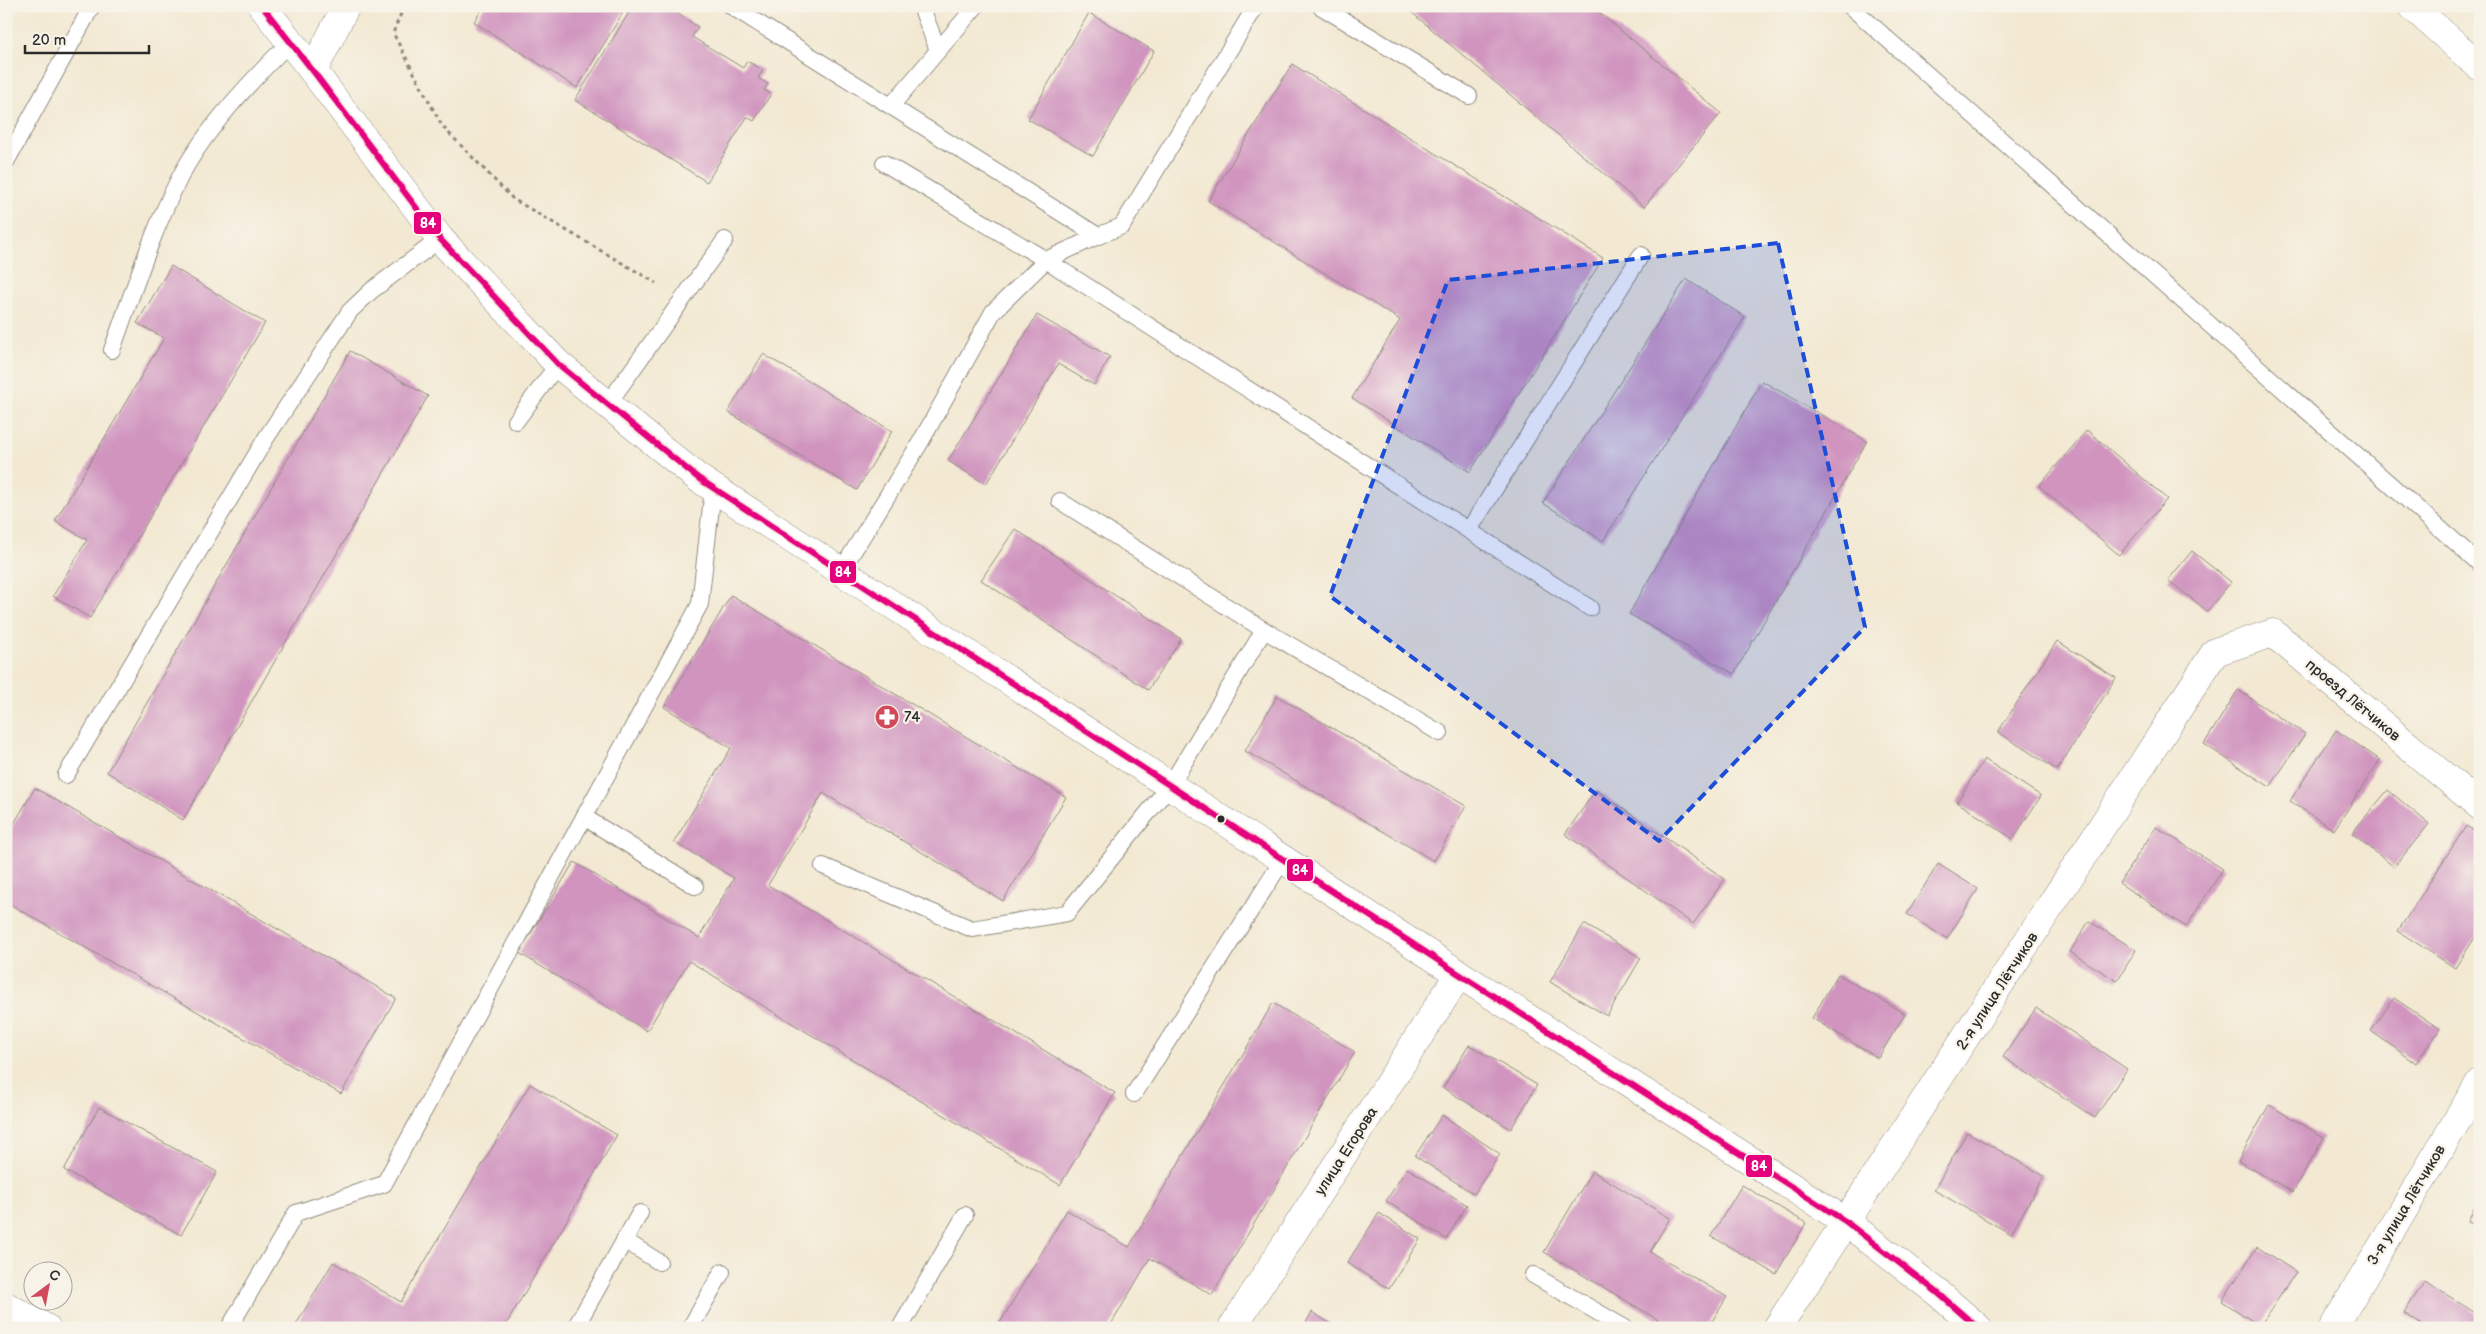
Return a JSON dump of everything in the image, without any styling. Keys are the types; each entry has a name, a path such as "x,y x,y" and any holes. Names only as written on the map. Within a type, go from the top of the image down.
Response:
{"main road":[{"path":"262,6 440,238 558,364 714,489 1171,784 1459,974 1845,1221 1938,1293 1978,1328"},
{"path":"313,71 346,6"},
{"path":"2412,6 2480,67"},
{"name":"проезд Лётчиков","path":"2215,652 2273,633 2480,806"},
{"name":"2-я улица Лётчиков","path":"1777,1328 1845,1221 1867,1192 2215,652"},
{"name":"улица Егорова","path":"1232,1328 1459,974"},
{"name":"3-я улица Лётчиков","path":"2333,1328 2480,1082"},
{"path":"6,1306 46,1328"}],"lane":[{"path":"6,162 92,6"},
{"path":"731,6 1098,236"},
{"path":"922,6 938,50"},
{"path":"891,106 976,6"},
{"path":"841,571 920,443 993,312 1046,260 1122,226 1256,6"},
{"path":"1320,6 1469,96"},
{"path":"1850,6 2480,564"},
{"path":"112,350 162,215 181,176 237,98 290,42"},
{"path":"884,163 1046,260 1590,608"},
{"path":"66,775 266,438 350,311 371,291 440,238"},
{"path":"608,404 725,240"},
{"path":"1469,530 1641,254"},
{"path":"516,421 558,364"},
{"path":"229,1328 296,1213 384,1184 700,604 714,489"},
{"path":"1060,501 1264,630 1440,733"},
{"path":"823,866 972,929 1067,913 1171,784 1264,630"},
{"path":"584,817 695,886"},
{"path":"1134,1094 1284,858"},
{"path":"575,1328 640,1213"},
{"path":"900,1328 964,1215"},
{"path":"624,1240 659,1262"},
{"path":"690,1328 722,1272"},
{"path":"1533,1275 1625,1328"}],"path":[{"path":"404,6 393,33 442,126 513,199 682,299"}],"highlighted area":[{"path":"1778,243 1865,627 1659,841 1330,596 1448,280"}],"building":[{"path":"484,6 627,6 577,88 474,22"},
{"path":"633,6 642,6 652,12 655,6 666,6 698,27 692,37 743,68 747,61 763,70 758,78 768,84 764,90 771,94 754,121 747,117 707,182 575,100"},
{"path":"1414,6 1591,6 1721,113 1644,207 1410,11"},
{"path":"1089,13 1154,51 1093,156 1028,119"},
{"path":"1292,64 1603,258 1470,472 1352,398 1400,320 1208,201"},
{"path":"171,266 265,323 90,618 53,596 87,540 55,521 164,338 137,323"},
{"path":"1686,279 1745,317 1603,541 1543,503"},
{"path":"1037,315 1110,357 1094,385 1058,364 986,484 948,461"},
{"path":"350,351 428,396 183,820 107,772"},
{"path":"763,354 892,431 857,490 728,412"},
{"path":"1762,381 1867,441 1734,674 1629,614"},
{"path":"2087,430 2167,499 2119,555 2039,486"},
{"path":"1015,529 1181,639 1148,690 981,580"},
{"path":"2192,551 2231,582 2207,611 2168,580"},
{"path":"731,595 1066,797 1003,901 823,793 768,885 1115,1093 1060,1185 689,961 647,1031 519,953 574,862 699,938 734,878 674,842 731,748 664,707"},
{"path":"2057,641 2116,678 2057,770 1998,732"},
{"path":"2238,690 2305,734 2270,787 2204,744"},
{"path":"1277,696 1466,806 1434,861 1245,751"},
{"path":"2336,730 2380,760 2334,830 2290,801"},
{"path":"1984,759 2041,796 2013,839 1957,802"},
{"path":"35,788 396,998 341,1094 6,902 6,837"},
{"path":"1596,790 1725,879 1693,924 1565,834"},
{"path":"2388,790 2429,824 2394,867 2352,833"},
{"path":"2466,826 2480,834 2480,930 2455,968 2398,931"},
{"path":"2156,827 2223,869 2186,927 2119,883"},
{"path":"1938,864 1978,889 1947,939 1907,914"},
{"path":"2089,921 2136,950 2117,981 2070,952"},
{"path":"1584,924 1641,958 1607,1016 1550,982"},
{"path":"1838,974 1905,1014 1878,1058 1812,1018"},
{"path":"2394,998 2440,1029 2416,1063 2371,1031"},
{"path":"1273,1003 1355,1052 1212,1295 1150,1258 1109,1328 997,1328 1067,1210 1129,1247"},
{"path":"2036,1008 2127,1069 2095,1118 2003,1057"},
{"path":"1469,1045 1537,1085 1511,1129 1443,1088"},
{"path":"530,1084 617,1135 504,1328 294,1328 333,1262 401,1302"},
{"path":"2269,1105 2324,1137 2293,1192 2238,1161"},
{"path":"99,1107 217,1172 181,1235 64,1170"},
{"path":"1442,1115 1500,1154 1474,1194 1415,1156"},
{"path":"1967,1132 2044,1176 2011,1234 1934,1190"},
{"path":"1407,1168 1467,1205 1446,1239 1386,1201"},
{"path":"1592,1171 1670,1218 1650,1252 1727,1297 1708,1328 1672,1328 1544,1252"},
{"path":"1742,1185 1806,1223 1776,1274 1711,1236"},
{"path":"2480,1196 2480,1226 2468,1221"},
{"path":"1379,1213 1420,1239 1389,1289 1347,1263"},
{"path":"2257,1247 2296,1272 2260,1326 2222,1301"},
{"path":"2425,1281 2480,1316 2480,1328 2426,1328 2404,1313"},
{"path":"1312,1312 1337,1328 1303,1328"}],"transit line":[{"name":"84","path":"262,6 440,239 558,364 698,478 1459,974 1845,1221 1938,1293 1978,1328"}],"place":[{"name":"74","path":"887,717"}]}
